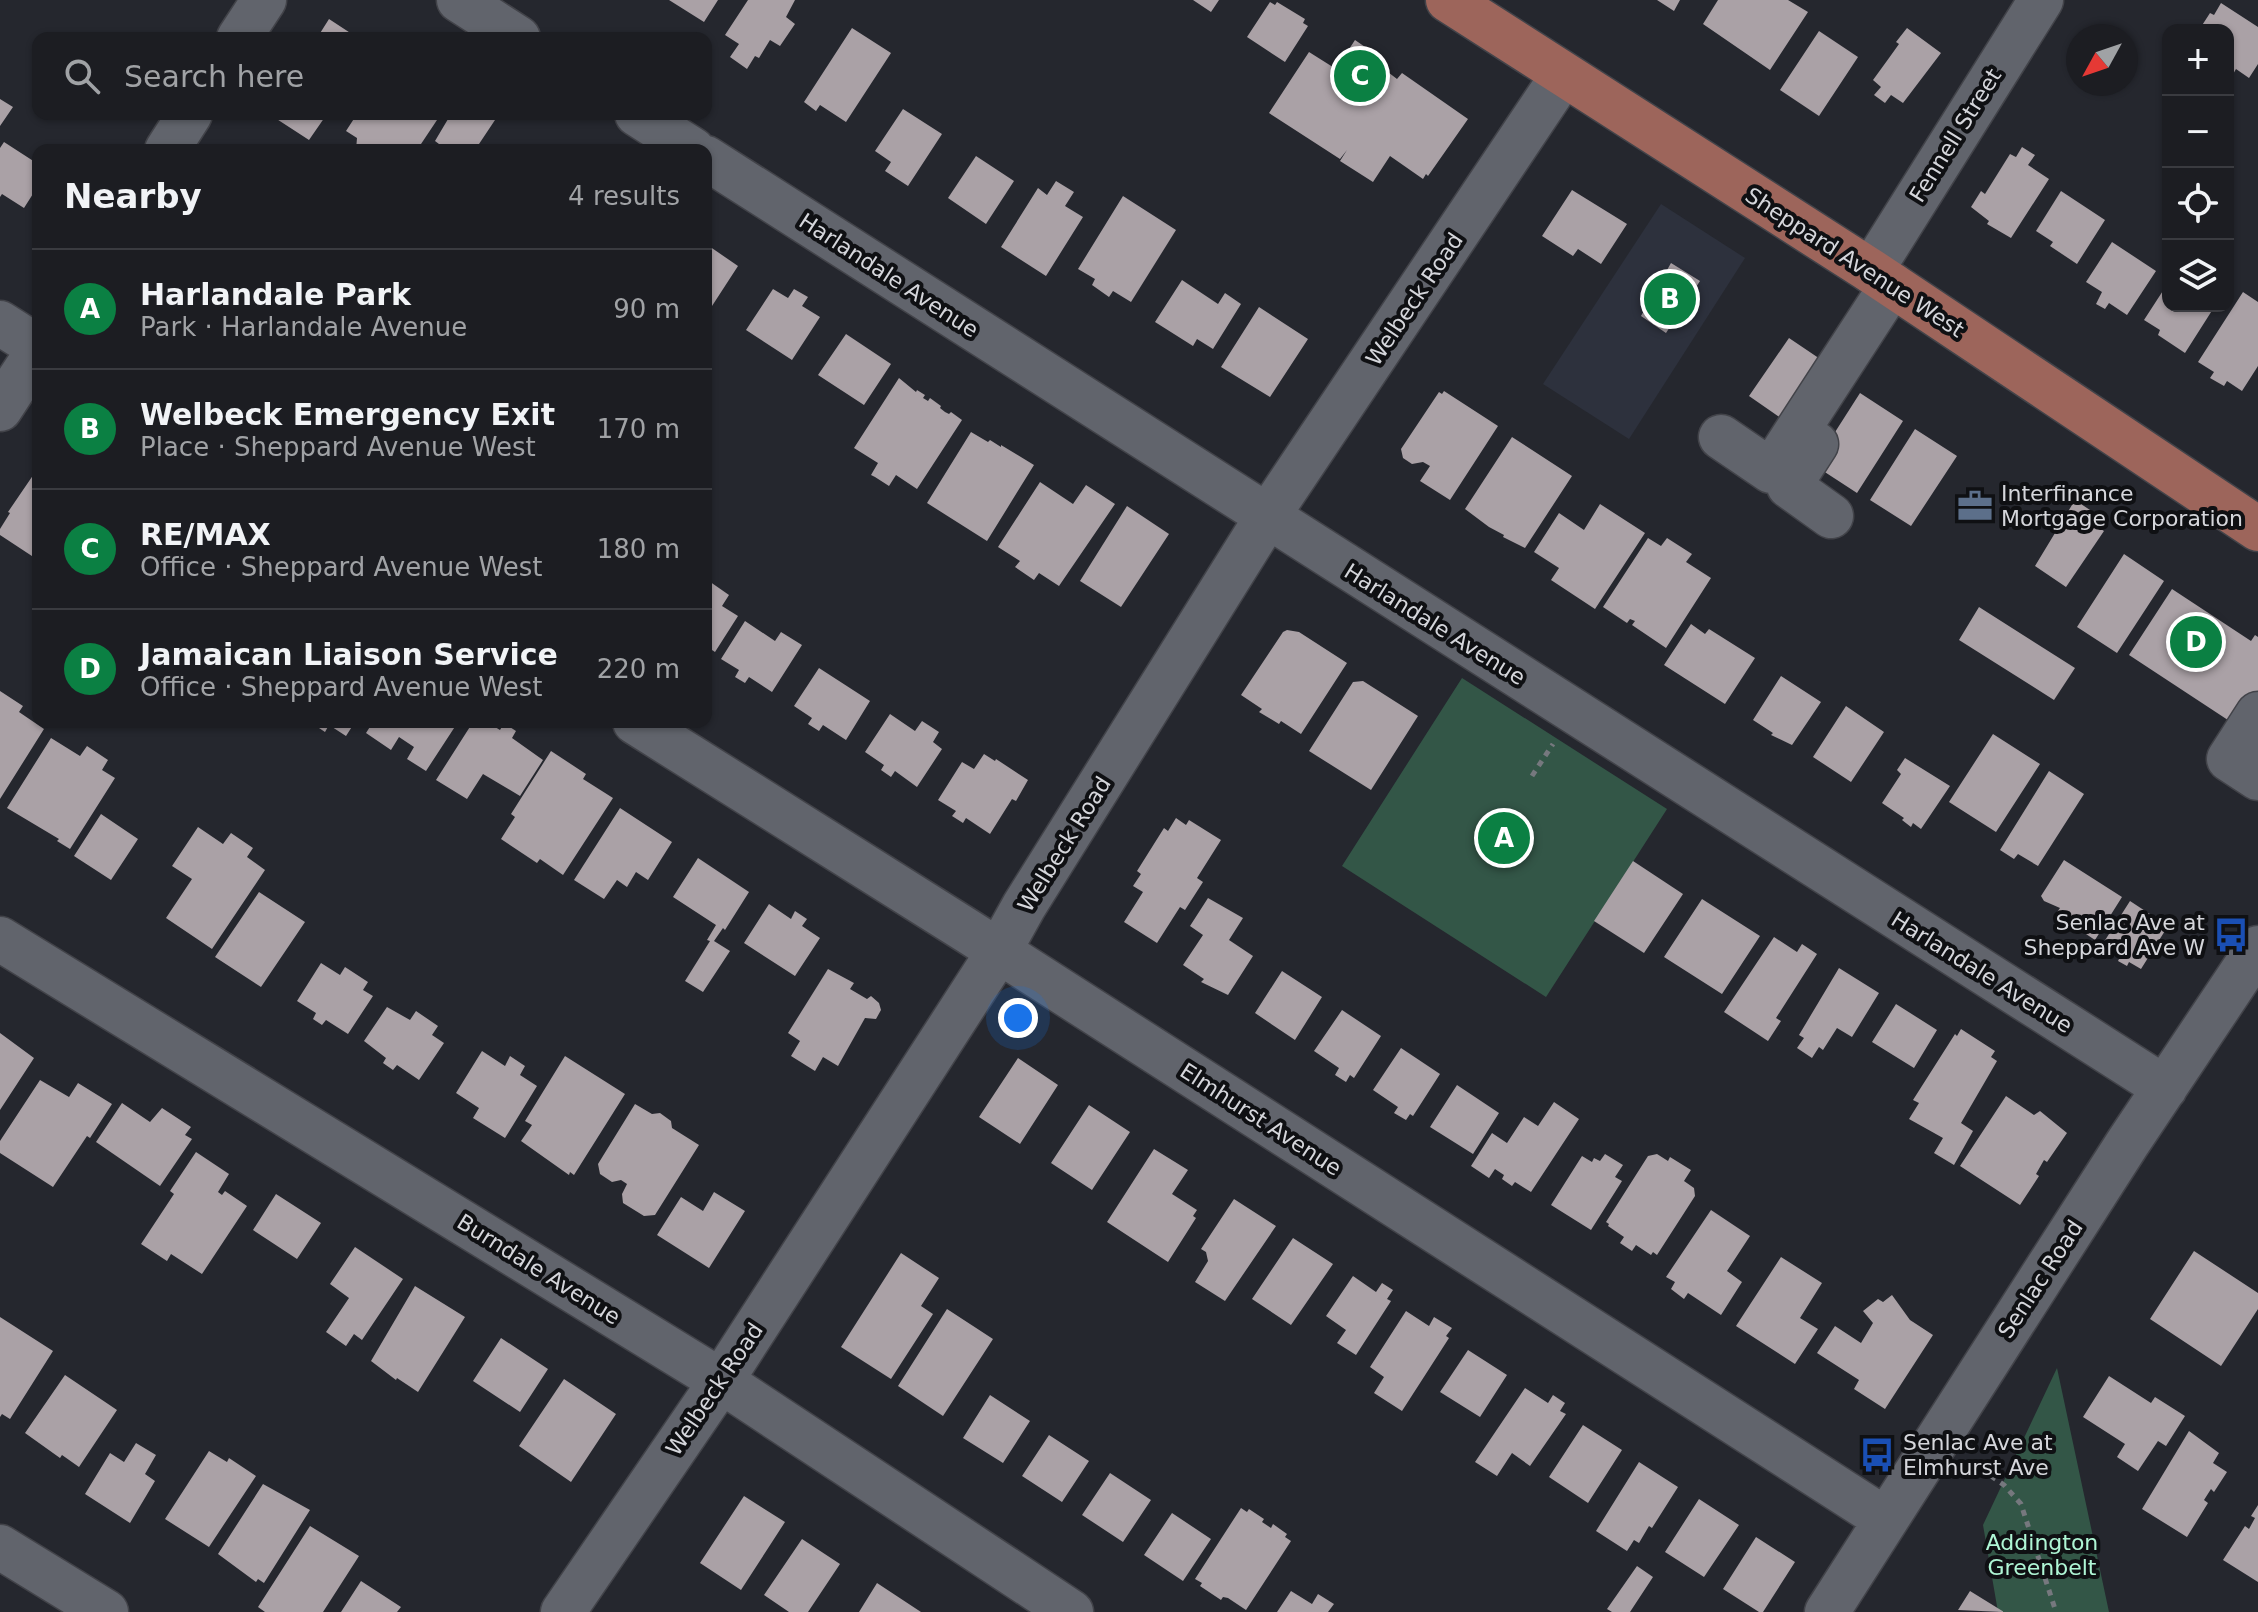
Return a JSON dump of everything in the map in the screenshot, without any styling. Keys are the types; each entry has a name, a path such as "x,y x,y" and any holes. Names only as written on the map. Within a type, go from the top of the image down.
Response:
{"main road":[{"name":"Sheppard Avenue West","path":"1448,0 1891,284 2258,529"}],"street":[{"path":"243,32 264,0"},
{"path":"459,0 509,32"},
{"name":"Fennell Street","path":"1891,284 2041,0"},
{"name":"Welbeck Road","path":"563,1612 721,1381 999,951 1267,517 1563,75"},
{"path":"171,144 186,120"},
{"path":"646,120 684,144"},
{"name":"Harlandale Avenue","path":"712,162 2165,1088"},
{"path":"1721,437 1771,471 1891,284"},
{"path":"1831,516 1789,486 1891,284"},
{"path":"0,323 32,345"},
{"path":"0,409 32,358"},
{"path":"2258,714 2229,759 2258,778"},
{"name":"Elmhurst Avenue","path":"645,728 999,951 1885,1519"},
{"name":"Burndale Avenue","path":"0,939 721,1381 1071,1612"},
{"name":"Senlac Road","path":"1827,1612 1935,1441 2258,948"},
{"path":"0,1547 106,1612"}],"path":[{"path":"1935,1441 2004,1485 2021,1504 2056,1612"}],"shaded area":[{"path":"1661,204 1745,258 1629,439 1543,384"}],"green space":[{"path":"1462,678 1667,809 1546,997 1342,866"},
{"name":"Addington Greenbelt","path":"2057,1368 2109,1612 1998,1612 1983,1525"}],"building":[{"path":"669,0 718,0 704,22"},
{"path":"748,0 795,0 786,17 795,24 780,46 770,40 759,58 755,56 747,69 730,57 739,44 725,35"},
{"path":"1193,0 1219,0 1211,12"},
{"path":"1657,0 1680,0 1674,11"},
{"path":"1718,0 1788,0 1808,12 1770,70 1703,24"},
{"path":"1270,2 1275,5 1277,2 1305,19 1303,23 1308,26 1285,62 1247,37"},
{"path":"2221,3 2258,27 2258,64 2249,78 2236,69 2234,72 2234,24 2203,24 2210,13 2214,15"},
{"path":"329,19 349,32 321,32"},
{"path":"852,28 891,53 846,122 820,105 816,111 804,102"},
{"path":"1907,28 1941,53 1903,103 1891,95 1885,103 1874,95 1881,87 1873,80"},
{"path":"1819,31 1858,57 1819,116 1780,90"},
{"path":"1355,40 1384,60 1380,66 1397,79 1402,73 1468,119 1423,179 1390,156 1373,182 1340,161 1347,150 1340,159 1269,113 1309,52 1336,69"},
{"path":"0,99 13,107 0,126"},
{"path":"903,109 942,134 908,186 885,171 891,162 875,151"},
{"path":"278,120 323,120 309,140"},
{"path":"353,120 437,120 421,144 356,144 357,138 346,131"},
{"path":"447,120 495,120 479,144 439,144 435,141"},
{"path":"4,142 32,160 32,195 24,208 2,194 0,197 0,148"},
{"path":"2022,147 2035,155 2028,165 2049,179 2011,238 1987,224 1989,221 1971,207 1981,191 1985,194 2010,154 2016,157"},
{"path":"976,156 1014,181 986,224 948,198"},
{"path":"1056,181 1074,192 1065,206 1083,217 1046,276 1001,247 1038,188 1047,195"},
{"path":"1572,190 1627,224 1601,264 1578,249 1573,256 1542,236"},
{"path":"2061,191 2105,220 2077,264 2050,246 2053,242 2036,231"},
{"path":"1123,196 1176,230 1131,302 1113,291 1109,297 1092,285 1095,279 1078,269"},
{"path":"2112,242 2156,271 2127,315 2109,303 2105,309 2096,304 2102,292 2086,282"},
{"path":"712,248 738,266 712,306"},
{"path":"1671,263 1700,281 1666,333 1641,316"},
{"path":"1182,280 1218,304 1225,293 1241,304 1213,349 1197,339 1193,346 1155,322"},
{"path":"773,289 788,298 794,289 808,297 802,306 820,317 792,360 746,330"},
{"path":"2162,292 2162,312 2211,312 2185,353 2158,335 2160,330 2144,320"},
{"path":"2243,292 2258,302 2258,366 2242,391 2227,381 2224,386 2210,378 2214,372 2198,362 2230,312 2234,312 2234,306"},
{"path":"1259,307 1308,339 1270,397 1221,367"},
{"path":"846,334 891,364 864,405 818,375"},
{"path":"1789,338 1829,365 1788,423 1749,396"},
{"path":"899,378 916,392 925,395 923,398 928,401 930,398 945,412 951,412 962,420 917,489 896,475 889,486 871,475 878,463 854,448"},
{"path":"1444,391 1498,426 1450,500 1420,481 1430,466 1423,462 1412,464 1403,458 1401,449 1439,392 1442,394"},
{"path":"1860,393 1903,421 1857,493 1814,465"},
{"path":"1915,429 1957,456 1911,526 1870,500"},
{"path":"971,432 988,442 1001,445 1034,465 987,541 927,503"},
{"path":"1512,437 1572,476 1525,548 1503,537 1465,509"},
{"path":"32,477 32,556 0,535 8,512"},
{"path":"1040,482 1073,504 1086,485 1115,504 1059,586 1039,573 1034,580 1015,567 1020,561 998,547"},
{"path":"2075,500 2090,510 2085,519 2104,531 2066,587 2035,566"},
{"path":"1600,504 1645,533 1595,609 1551,580 1559,568 1534,552 1559,513 1584,530"},
{"path":"1127,506 1169,534 1121,607 1080,581"},
{"path":"1648,538 1661,546 1667,538 1692,554 1686,562 1711,578 1666,648 1632,625 1635,621 1630,619 1627,623 1603,607"},
{"path":"2124,554 2164,581 2117,653 2077,627"},
{"path":"712,583 729,595 722,606 738,616 715,652 712,650"},
{"path":"2172,589 2251,641 2255,635 2258,637 2258,695 2237,726 2129,655"},
{"path":"1979,607 2075,668 2054,700 1959,640"},
{"path":"745,621 775,641 781,632 802,645 772,692 749,677 745,683 735,677 739,670 721,659"},
{"path":"1691,624 1705,634 1709,629 1755,658 1725,704 1664,665"},
{"path":"1287,630 1299,632 1347,663 1301,734 1259,712 1262,709 1241,695"},
{"path":"819,668 870,701 846,740 823,725 819,731 808,724 812,718 794,706"},
{"path":"1781,676 1821,702 1792,745 1771,735 1773,733 1753,720"},
{"path":"1363,681 1418,716 1371,790 1309,751 1353,682"},
{"path":"0,691 23,706 19,712 32,721 32,728 44,729 0,799"},
{"path":"1846,706 1884,732 1851,782 1813,757"},
{"path":"890,714 915,731 922,721 939,732 933,742 942,749 917,787 895,771 891,777 881,770 884,765 865,752"},
{"path":"334,728 351,728 346,736"},
{"path":"369,728 454,728 426,771 407,759 414,747 399,737 391,750 366,733"},
{"path":"469,728 512,728 516,731 512,738 543,760 520,796 483,774 467,799 436,780"},
{"path":"1993,734 2040,764 1996,832 1949,802"},
{"path":"51,738 80,756 87,746 108,760 102,770 115,778 70,849 7,808"},
{"path":"551,751 586,774 583,779 613,798 563,875 540,859 537,863 501,839 515,817 511,814"},
{"path":"984,754 1028,780 990,834 966,818 963,823 952,816 956,811 938,800 962,762 974,769"},
{"path":"1905,758 1950,786 1921,829 1913,823 1911,827 1902,820 1904,818 1882,803 1901,774 1897,770"},
{"path":"2049,771 2084,794 2038,866 2018,854 2014,859 2000,850"},
{"path":"620,808 672,842 648,880 636,872 627,887 617,880 604,899 574,880"},
{"path":"101,814 138,839 111,880 74,856"},
{"path":"1176,818 1186,825 1189,820 1221,840 1197,878 1203,882 1185,910 1180,907 1157,943 1124,922 1143,892 1133,886 1141,874 1137,871 1164,828 1168,831"},
{"path":"198,827 223,844 231,833 253,848 247,857 265,870 212,949 166,918 192,879 172,866"},
{"path":"698,858 749,892 725,930 723,928 714,941 730,951 703,992 685,981 710,941 707,940 716,925 673,897"},
{"path":"2064,860 2122,897 2095,940 2077,928 2074,932 2065,926 2067,922 2055,915 2060,908 2044,901 2041,896"},
{"path":"1633,861 1683,894 1644,953 1594,921"},
{"path":"259,892 305,922 261,987 215,957"},
{"path":"1208,898 1243,918 1229,940 1253,956 1228,995 1201,982 1204,979 1183,965 1203,935 1190,926"},
{"path":"1702,899 1760,936 1722,994 1664,957"},
{"path":"2130,901 2168,926 2141,969 2129,962 2127,966 2118,961 2120,957 2102,945"},
{"path":"769,904 791,919 795,911 807,919 802,926 820,938 795,976 744,943"},
{"path":"1774,937 1797,952 1802,944 1817,954 1776,1018 1781,1021 1768,1041 1724,1012"},
{"path":"321,963 340,975 345,967 368,982 363,990 373,996 348,1034 326,1020 322,1025 313,1019 316,1013 297,1001"},
{"path":"1839,968 1879,993 1852,1037 1837,1028 1823,1050 1819,1047 1812,1058 1797,1048 1804,1038 1799,1035"},
{"path":"828,969 854,983 850,989 867,999 871,996 879,1003 881,1010 876,1019 865,1018 838,1066 823,1057 815,1071 791,1056 800,1041 788,1033"},
{"path":"1282,971 1322,997 1295,1040 1255,1013"},
{"path":"1896,1004 1937,1030 1914,1068 1872,1042"},
{"path":"387,1007 410,1020 416,1011 438,1026 432,1035 444,1043 419,1080 397,1065 393,1070 383,1063 386,1058 364,1041"},
{"path":"1342,1010 1381,1036 1354,1078 1350,1075 1346,1082 1335,1075 1339,1068 1314,1051"},
{"path":"1961,1029 1995,1051 1991,1057 1997,1061 1961,1123 1973,1131 1954,1165 1934,1153 1943,1138 1909,1119 1919,1103 1913,1100"},
{"path":"0,1033 34,1058 0,1110"},
{"path":"1401,1048 1440,1074 1413,1116 1410,1114 1406,1120 1394,1113 1398,1107 1373,1090"},
{"path":"482,1051 505,1066 510,1056 525,1066 520,1075 537,1086 505,1138 473,1118 479,1108 456,1093"},
{"path":"565,1056 625,1094 574,1175 570,1172 569,1175 521,1141 532,1125 525,1121"},
{"path":"1018,1058 1058,1085 1020,1144 979,1117"},
{"path":"40,1080 69,1097 78,1083 112,1104 53,1187 0,1153 0,1141"},
{"path":"1457,1085 1499,1113 1473,1154 1430,1127"},
{"path":"2006,1096 2034,1115 2040,1111 2067,1133 2047,1162 2044,1160 2036,1174 2039,1176 2020,1205 1960,1166"},
{"path":"1554,1102 1579,1119 1531,1192 1515,1182 1512,1186 1495,1169 1489,1178 1471,1166 1492,1133 1507,1143 1524,1117 1538,1126"},
{"path":"122,1103 150,1122 162,1108 191,1127 185,1135 192,1139 160,1186 96,1142"},
{"path":"635,1104 652,1114 660,1113 671,1121 672,1128 699,1145 655,1215 644,1216 623,1203 622,1194 627,1184 621,1180 612,1182 600,1174 598,1164"},
{"path":"1089,1105 1130,1132 1092,1190 1051,1163"},
{"path":"1154,1149 1188,1170 1172,1194 1197,1210 1193,1216 1196,1218 1168,1262 1107,1222"},
{"path":"196,1152 229,1174 218,1192 222,1195 225,1191 247,1206 202,1274 171,1254 167,1261 141,1244 174,1194 170,1191"},
{"path":"1605,1154 1623,1165 1615,1177 1622,1181 1591,1230 1551,1205 1582,1156 1592,1162 1594,1158 1600,1161"},
{"path":"1657,1154 1668,1161 1670,1157 1691,1170 1684,1181 1694,1188 1695,1196 1657,1255 1653,1252 1651,1255 1636,1245 1632,1251 1620,1243 1624,1237 1606,1222 1648,1156"},
{"path":"714,1192 745,1211 709,1268 657,1235 681,1197 703,1211"},
{"path":"276,1194 321,1223 297,1259 253,1230"},
{"path":"1234,1199 1276,1226 1225,1301 1195,1282 1208,1261 1206,1252 1201,1249"},
{"path":"1711,1210 1750,1236 1727,1271 1742,1282 1721,1315 1688,1293 1684,1299 1671,1289 1675,1282 1666,1277"},
{"path":"1293,1238 1333,1264 1291,1325 1252,1299"},
{"path":"355,1247 403,1279 362,1340 354,1334 346,1346 326,1332 349,1298 330,1284"},
{"path":"2194,1251 2258,1293 2258,1309 2221,1366 2150,1319"},
{"path":"901,1253 939,1278 921,1306 933,1314 891,1379 841,1347"},
{"path":"1781,1257 1822,1283 1800,1318 1818,1329 1795,1364 1736,1326"},
{"path":"1353,1276 1376,1292 1382,1283 1393,1290 1387,1299 1391,1301 1356,1355 1337,1343 1346,1330 1326,1316"},
{"path":"415,1286 465,1317 418,1392 371,1361"},
{"path":"1892,1295 1910,1320 1933,1335 1885,1409 1854,1389 1859,1380 1817,1353 1835,1326 1861,1343 1873,1323 1863,1311 1878,1299 1883,1302"},
{"path":"947,1309 993,1339 943,1416 898,1386"},
{"path":"1406,1311 1429,1326 1434,1317 1452,1328 1446,1336 1449,1338 1402,1411 1374,1393 1384,1377 1370,1367"},
{"path":"0,1317 53,1351 10,1419 2,1414 0,1417"},
{"path":"501,1338 548,1369 520,1412 473,1381"},
{"path":"1468,1350 1507,1375 1480,1417 1440,1392"},
{"path":"65,1375 117,1410 79,1467 62,1455 60,1458 25,1433"},
{"path":"2109,1376 2151,1403 2155,1397 2185,1416 2166,1446 2158,1441 2138,1471 2117,1457 2125,1444 2083,1417"},
{"path":"564,1379 616,1414 571,1482 519,1446"},
{"path":"1525,1388 1548,1403 1553,1395 1565,1403 1560,1411 1566,1414 1530,1466 1512,1453 1497,1476 1475,1462"},
{"path":"990,1395 1030,1421 1003,1463 963,1438"},
{"path":"1583,1425 1622,1450 1588,1503 1549,1477"},
{"path":"2189,1431 2219,1453 2213,1463 2227,1472 2214,1492 2211,1489 2204,1500 2208,1503 2187,1537 2142,1509"},
{"path":"1049,1435 1089,1461 1062,1502 1022,1476"},
{"path":"136,1443 156,1455 145,1474 155,1481 130,1523 85,1494 110,1453 124,1462"},
{"path":"209,1451 227,1462 229,1458 256,1476 209,1547 165,1519"},
{"path":"1639,1462 1678,1487 1652,1528 1649,1526 1639,1543 1634,1540 1627,1551 1596,1531"},
{"path":"1110,1473 1151,1500 1123,1542 1082,1515"},
{"path":"263,1484 310,1510 264,1583 258,1579 256,1582 218,1554"},
{"path":"744,1496 785,1522 741,1590 700,1563"},
{"path":"1699,1499 1739,1525 1704,1577 1665,1552"},
{"path":"2258,1505 2258,1582 2223,1560 2245,1526 2249,1529 2255,1518 2251,1516"},
{"path":"1241,1508 1247,1512 1249,1509 1264,1519 1262,1522 1271,1528 1273,1524 1291,1541 1246,1610 1228,1598 1221,1600 1195,1579"},
{"path":"1172,1513 1211,1539 1183,1581 1144,1555"},
{"path":"310,1526 359,1556 323,1612 265,1612 258,1607"},
{"path":"1756,1537 1795,1562 1763,1612 1723,1589"},
{"path":"802,1539 840,1564 808,1612 789,1612 764,1595"},
{"path":"1637,1566 1653,1577 1630,1612 1607,1609"},
{"path":"361,1581 401,1607 397,1612 341,1612"},
{"path":"877,1583 921,1612 859,1612"},
{"path":"1291,1591 1312,1604 1318,1594 1334,1604 1328,1612 1277,1612"},
{"path":"1970,1591 2004,1612 1958,1610"}],"place":[{"name":"RE/MAX","path":"1360,76"},
{"name":"Welbeck Emergency Exit","path":"1670,299"},
{"name":"Interfinance Mortgage Corporation","path":"1975,506"},
{"name":"Jamaican Liaison Service","path":"2196,642"},
{"name":"Harlandale Park","path":"1504,838"},
{"name":"Senlac Ave at Sheppard Ave W","path":"2231,935"},
{"name":"Senlac Ave at Elmhurst Ave","path":"1877,1455"}]}
